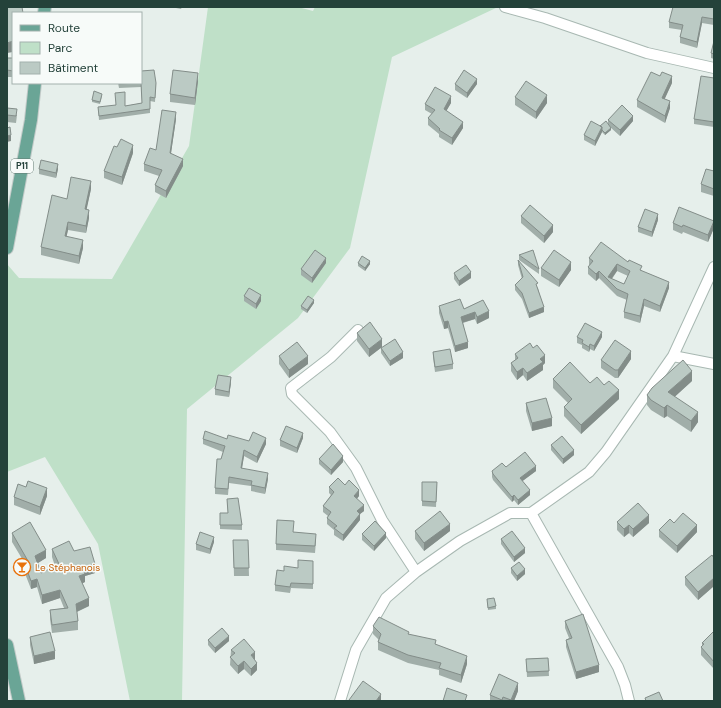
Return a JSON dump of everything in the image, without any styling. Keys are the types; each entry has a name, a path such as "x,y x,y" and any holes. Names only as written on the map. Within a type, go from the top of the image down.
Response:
{"main road":[{"name":"P11","path":"7,248 30,120 35,84"},
{"path":"7,645 19,701"}],"street":[{"path":"505,7 545,18 647,52 714,68"},
{"path":"340,701 356,650 386,598 416,572 460,541 510,513 531,513 589,472 606,452 673,356 714,266"},
{"path":"358,330 331,357 291,388 292,394 330,432 356,468 382,520 416,572"},
{"path":"673,356 714,364"},
{"path":"531,513 618,667 625,685 628,701"}],"green space":[{"path":"208,7 298,7 313,11 315,7 498,7 392,57 350,248 298,318 187,409 182,701 130,701 98,544 45,457 7,472 7,264 19,278 112,279 189,146"}],"building":[{"path":"7,7 22,7 23,12 12,12 12,41 7,43"},
{"path":"673,7 714,7 714,19 702,17 697,42 680,37 683,25 669,22"},
{"path":"714,41 714,54 711,53"},
{"path":"7,58 12,58 12,71 7,70"},
{"path":"154,70 156,83 155,98 150,97 150,109 99,116 98,107 116,105 115,93 125,92 125,106 142,103 142,71"},
{"path":"173,70 198,73 195,98 170,94"},
{"path":"464,70 477,79 467,93 455,84"},
{"path":"651,72 660,76 662,72 672,76 662,98 670,101 665,116 637,100"},
{"path":"701,76 714,78 714,122 694,119"},
{"path":"526,81 547,95 536,112 515,97"},
{"path":"435,87 451,96 444,109 463,122 452,138 439,130 440,129 428,118 435,110 425,104"},
{"path":"94,91 102,94 100,102 92,100"},
{"path":"622,105 633,116 620,130 608,120"},
{"path":"7,108 17,109 16,116 7,115"},
{"path":"162,110 176,112 170,153 183,159 166,191 155,185 162,170 144,164 150,148 156,150"},
{"path":"591,121 602,127 595,141 584,135"},
{"path":"606,121 611,128 605,133 600,126"},
{"path":"10,127 11,135 7,136 7,128"},
{"path":"121,139 133,145 122,177 104,171 114,146 117,147"},
{"path":"41,160 58,164 56,173 39,169"},
{"path":"706,169 714,171 714,189 701,184"},
{"path":"71,177 91,181 85,209 89,210 86,226 68,222 65,236 83,240 79,256 41,247 52,195 67,199"},
{"path":"530,205 553,225 544,236 521,216"},
{"path":"679,207 714,221 708,235 683,225 682,227 673,223"},
{"path":"645,209 658,214 652,232 638,227"},
{"path":"601,242 628,262 629,260 642,266 640,270 669,282 660,306 644,299 640,316 624,312 628,294 617,289 599,271 596,274 588,267 593,261 589,258","holes":["617,264 630,271 624,284 608,277"]},
{"path":"315,250 326,258 312,278 301,269"},
{"path":"533,250 539,269 519,255"},
{"path":"554,250 571,262 559,280 541,268"},
{"path":"362,256 370,261 365,268 358,263"},
{"path":"518,260 538,283 536,284 544,307 529,313 522,293 515,285 523,277"},
{"path":"466,265 471,272 459,281 454,273"},
{"path":"249,288 261,295 256,304 244,296"},
{"path":"308,296 314,300 307,310 301,306"},
{"path":"460,299 464,309 483,300 489,311 477,317 475,312 461,317 468,342 455,346 448,321 444,322 439,306"},
{"path":"370,322 382,339 369,349 357,333"},
{"path":"585,323 602,332 594,346 590,344 589,347 582,343 583,340 577,337"},
{"path":"395,339 403,352 390,361 381,348"},
{"path":"615,340 631,351 618,370 615,370 601,360"},
{"path":"297,342 308,356 289,370 279,356"},
{"path":"530,343 533,348 537,345 545,355 540,359 543,362 527,373 523,368 517,372 511,363 518,358 515,354"},
{"path":"450,349 453,364 435,367 433,352"},
{"path":"683,360 692,371 668,392 698,412 691,421 667,405 664,408 651,400 647,395 652,388"},
{"path":"570,362 590,383 597,377 604,385 609,381 619,390 581,425 564,407 572,399 553,379"},
{"path":"218,375 231,377 229,392 215,389"},
{"path":"546,398 552,418 532,423 526,403"},
{"path":"286,426 303,433 297,448 280,440"},
{"path":"205,431 227,439 228,435 249,441 253,432 266,438 257,457 244,450 241,468 268,473 265,488 251,485 252,481 229,477 228,489 215,488 217,459 221,459 225,446 203,439"},
{"path":"562,436 574,450 563,459 551,445"},
{"path":"333,444 343,456 331,470 319,459"},
{"path":"525,452 536,466 520,478 530,490 518,500 514,495 512,497 492,471 502,463 506,467"},
{"path":"338,478 345,485 349,480 359,490 354,496 364,505 357,511 360,514 343,535 334,528 337,526 327,518 331,512 323,506 334,492 329,487"},
{"path":"28,481 47,488 40,507 14,497 18,484 26,487"},
{"path":"422,482 437,482 436,502 422,501"},
{"path":"238,498 242,525 220,525 220,513 228,513 227,499"},
{"path":"638,503 649,515 633,529 629,525 624,529 617,522"},
{"path":"440,511 450,524 424,543 415,531"},
{"path":"683,513 697,525 677,546 659,530 670,519 674,523"},
{"path":"277,520 294,521 293,532 316,534 315,546 276,544"},
{"path":"375,521 386,533 374,546 362,534"},
{"path":"30,522 46,550 35,556 41,573 59,564 52,549 69,541 74,551 90,547 95,564 83,568 85,574 79,576 89,598 76,604 78,621 52,625 50,610 68,608 60,590 42,595 37,579 31,581 24,562 28,561 12,533"},
{"path":"512,531 525,548 514,557 501,539"},
{"path":"200,532 214,537 210,549 196,544"},
{"path":"233,540 248,540 249,568 234,568"},
{"path":"712,555 714,558 714,578 698,592 685,577"},
{"path":"298,560 313,561 313,584 291,583 290,587 275,585 277,570 284,571 284,566 298,568"},
{"path":"519,562 525,569 517,576 511,568"},
{"path":"494,598 496,606 488,608 487,599"},
{"path":"583,614 599,665 576,672 566,640 572,638 565,621"},
{"path":"379,617 409,632 408,634 436,640 435,644 467,656 461,675 439,668 441,663 408,655 378,642 381,634 373,626"},
{"path":"222,628 229,636 215,648 208,640"},
{"path":"714,631 714,662 701,647 704,644 702,643"},
{"path":"50,632 55,651 34,656 30,637"},
{"path":"244,639 255,652 251,655 257,663 251,669 244,661 238,666 230,657 235,653 231,650"},
{"path":"548,658 549,671 527,672 526,659"},
{"path":"499,674 518,683 511,700 503,697 502,700 490,695"},
{"path":"363,681 381,694 376,701 349,700"},
{"path":"447,688 467,695 465,701 443,701"},
{"path":"659,692 663,701 646,701 645,698"}],"place":[{"name":"Le Stéphanois","path":"22,567"}]}
